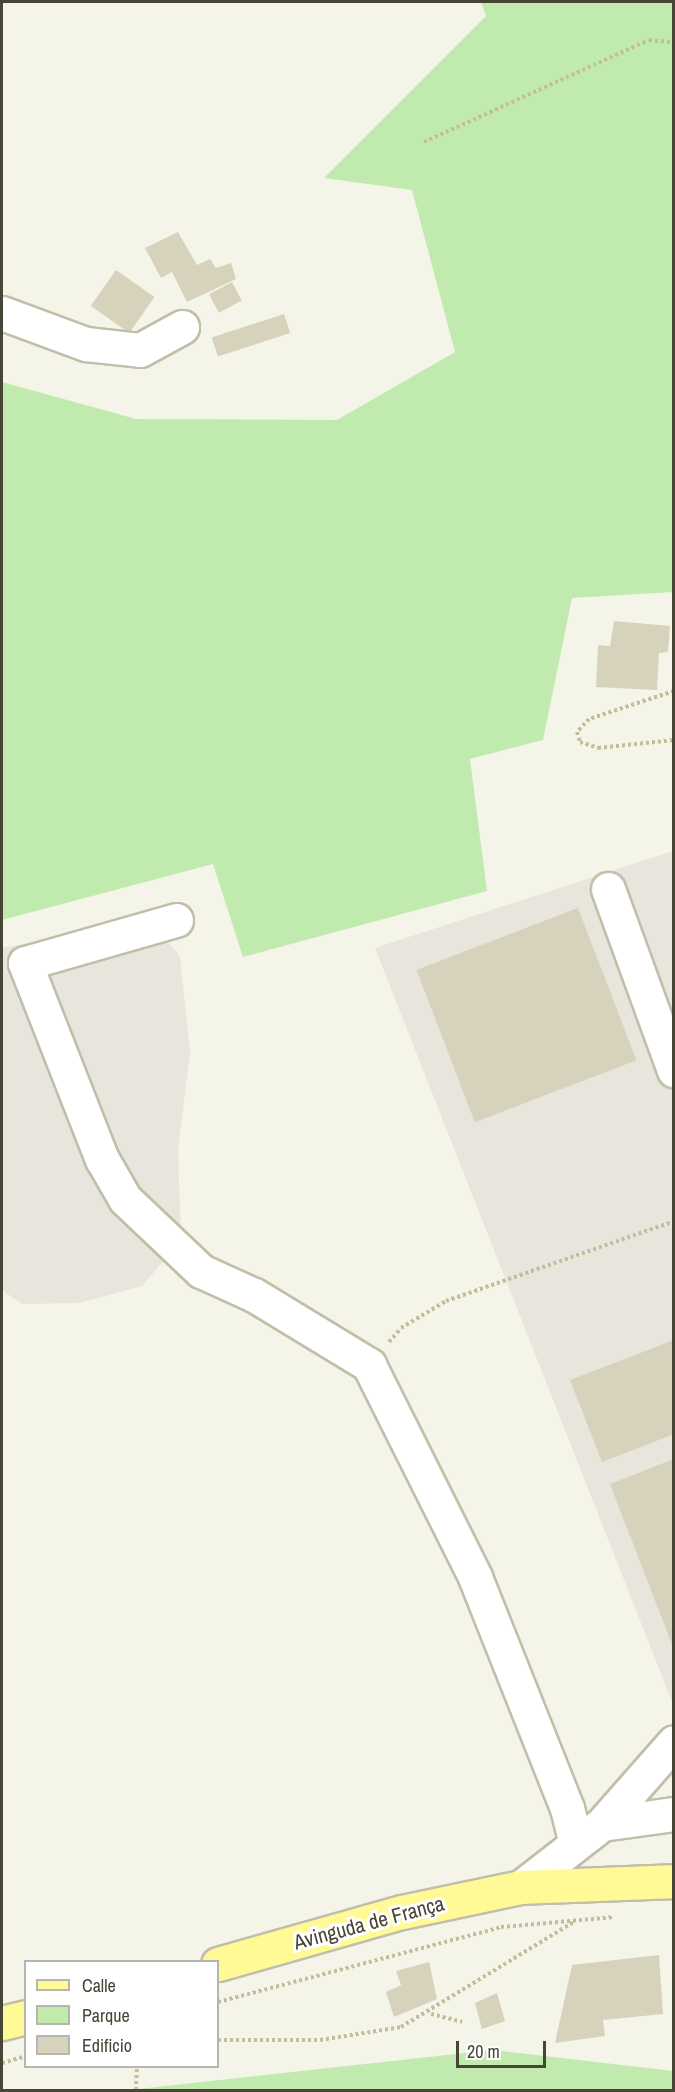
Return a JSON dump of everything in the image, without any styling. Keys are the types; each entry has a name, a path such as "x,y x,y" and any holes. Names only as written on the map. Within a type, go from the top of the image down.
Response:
{"main road":[{"name":"Avinguda de França","path":"219,1964 402,1912 521,1887 674,1881"}],"street":[{"path":"2,313 86,344 140,350 182,327"},
{"path":"609,889 674,1070"},
{"path":"176,920 25,963 102,1159 125,1199 201,1271 254,1295 369,1365 475,1577 567,1808 576,1844"},
{"path":"602,1824 671,1745"},
{"name":"Avinguda de França","path":"521,1887 602,1824 674,1814"}],"path":[{"path":"424,142 649,40 674,42"},
{"path":"674,691 593,718 577,732 580,742 598,748 674,740"},
{"path":"369,1365 401,1328 446,1301 674,1221"},
{"path":"219,2040 320,2040 393,2029 431,2013 593,1910"},
{"path":"219,2002 501,1928 622,1917"},
{"path":"431,2013 462,2022"},
{"path":"2,2063 24,2057"},
{"path":"136,2091 137,2068"}],"shaded area":[{"path":"673,851 673,1704 375,948"},
{"path":"150,921 180,956 190,1053 178,1149 181,1241 142,1286 79,1303 22,1304 2,1290 2,948"}],"green space":[{"path":"481,2 673,2 673,592 572,598 543,740 470,759 487,891 243,957 213,864 2,920 2,382 136,419 337,420 455,352 412,190 324,178 486,16"},
{"path":"492,2050 673,2071 673,2090 129,2090"}],"building":[{"path":"178,232 197,265 210,259 216,268 231,263 236,279 187,302 172,272 161,278 145,248"},
{"path":"116,270 155,297 129,333 91,306"},
{"path":"232,282 242,301 219,313 209,294"},
{"path":"284,314 290,333 218,357 212,337"},
{"path":"614,621 670,626 668,652 659,653 657,690 596,687 598,645 610,646"},
{"path":"578,908 636,1060 475,1122 416,970"},
{"path":"674,1340 674,1434 602,1462 570,1380"},
{"path":"674,1459 674,1647 673,1647 610,1484"},
{"path":"659,1955 663,2014 603,2020 605,2036 555,2043 572,1965"},
{"path":"429,1962 437,1999 394,2017 386,1992 401,1985 396,1971"},
{"path":"497,1993 505,2021 482,2029 475,2003"}]}
